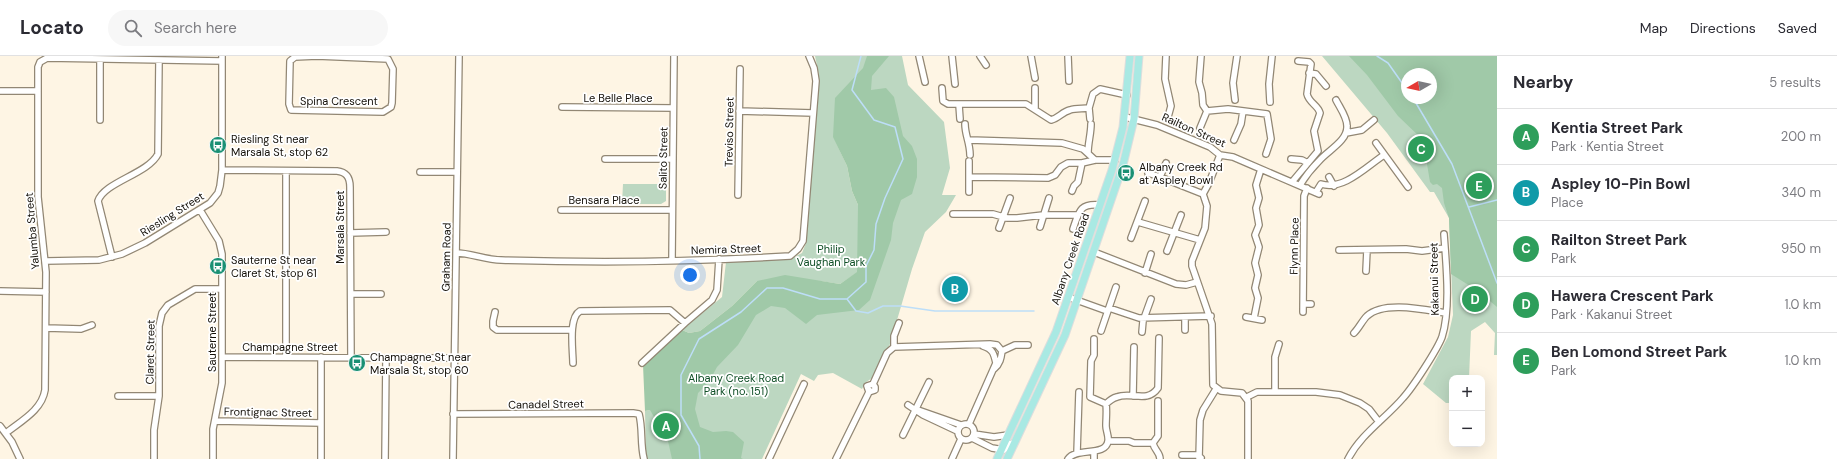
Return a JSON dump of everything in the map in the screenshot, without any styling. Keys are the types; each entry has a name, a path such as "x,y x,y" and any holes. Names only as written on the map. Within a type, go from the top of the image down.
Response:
{"main road":[{"name":"Albany Creek Road","path":"997,459 1048,352 1115,160 1125,117 1130,56"},
{"name":"Albany Creek Road","path":"1007,459 1056,356 1094,252 1123,165 1134,119 1139,56"}],"street":[{"name":"Spina Crescent","path":"317,56 388,59 393,69 391,107 383,112 291,110 289,104 290,61 295,57 317,56"},
{"name":"Graham Road","path":"453,459 459,56"},
{"name":"Salito Street","path":"672,260 674,56"},
{"name":"Nemira Street","path":"456,254 465,253 501,260 672,260 790,256 798,250 803,241 816,81 814,68 809,56"},
{"path":"919,56 925,82"},
{"path":"952,56 955,84"},
{"path":"980,56 986,65"},
{"path":"1031,56 1035,78"},
{"path":"1068,56 1069,81"},
{"path":"1166,56 1166,79 1171,106 1168,116"},
{"path":"1201,56 1199,82 1202,93 1202,105 1207,111"},
{"path":"1235,100 1233,83 1237,56"},
{"path":"1270,102 1269,84 1272,56"},
{"name":"Yalumba Street","path":"6,433 45,401 46,262 38,197 39,59 159,60 222,58"},
{"name":"Riesling Street","path":"46,262 90,261 112,257 145,243 210,203 218,193 222,170 222,58"},
{"path":"100,59 100,120"},
{"path":"112,257 98,201 104,192 150,163 158,154 159,60"},
{"path":"1292,182 1318,151 1314,130 1320,113 1317,107 1308,98 1309,73 1311,64 1309,62 1298,61"},
{"name":"Treviso Street","path":"738,195 740,69"},
{"path":"1309,73 1316,74 1326,86"},
{"path":"942,88 943,101 948,104 1026,104 1035,108 1051,120 1058,119 1065,112 1072,109 1089,108"},
{"path":"1035,88 1035,108"},
{"path":"1088,153 1088,141 1091,134 1089,108 1093,94 1100,89 1127,95"},
{"path":"0,91 38,91"},
{"path":"1300,185 1320,160 1342,139 1346,133 1347,127 1345,118 1336,100"},
{"path":"959,105 960,119"},
{"name":"Le Belle Place","path":"562,107 673,108"},
{"path":"1207,111 1228,109 1268,115 1271,139 1266,154"},
{"path":"739,111 813,113"},
{"path":"1200,128 1207,111"},
{"path":"1234,140 1241,124 1243,111"},
{"name":"Railton Street","path":"1125,117 1157,125 1181,134 1210,147 1220,155 1233,157 1318,193 1321,184 1334,186"},
{"path":"1346,133 1362,130 1374,120"},
{"path":"965,124 965,131 969,140 969,192"},
{"path":"969,140 1062,143 1078,147 1088,153 1095,160"},
{"path":"1376,143 1408,187"},
{"path":"1220,155 1203,194 1207,206 1205,228 1192,261 1192,266 1210,316 1212,328 1212,380 1216,389 1221,391 1239,392 1247,397 1249,405 1248,459"},
{"path":"1329,177 1334,186 1341,184 1384,155"},
{"path":"605,158 673,159"},
{"path":"1291,159 1302,160 1308,163"},
{"path":"970,177 1048,178 1054,175 1061,166 1068,163 1095,160 1115,160"},
{"path":"1072,191 1078,182 1082,162"},
{"path":"1160,177 1166,163"},
{"path":"1254,318 1258,298 1255,288 1258,276 1255,263 1259,247 1255,235 1259,225 1256,208 1260,198 1256,185 1261,169"},
{"name":"Marsala Street","path":"222,170 336,171 346,174 350,183 351,358"},
{"path":"286,171 286,357"},
{"path":"420,172 457,172"},
{"path":"1148,172 1203,194"},
{"name":"Flynn Place","path":"1302,312 1304,196 1307,188"},
{"path":"999,228 1010,198"},
{"path":"1040,227 1049,198"},
{"path":"1131,238 1146,201"},
{"path":"1073,229 1078,214 1085,205 1100,204"},
{"name":"Sauterne Street","path":"200,210 216,235 221,248 222,383 214,421 213,459"},
{"name":"Bensara Place","path":"561,210 672,210"},
{"path":"953,214 993,214 1006,218 1017,218 1043,215 1078,214"},
{"path":"1167,251 1181,215"},
{"path":"1138,222 1167,232 1175,232 1200,240"},
{"path":"350,233 386,232"},
{"name":"Kakanui Street","path":"1348,459 1355,446 1404,398 1431,357 1442,337 1446,313 1444,234"},
{"path":"1339,250 1406,249 1422,251 1445,248"},
{"path":"1366,271 1367,250"},
{"path":"1094,252 1144,273 1176,284 1186,285 1198,282"},
{"path":"1144,273 1151,254"},
{"path":"642,363 712,300 717,290 719,259"},
{"path":"1101,331 1116,287"},
{"name":"Claret Street","path":"154,459 154,435 159,396 159,326 162,313 168,305 195,290 222,289"},
{"path":"0,292 46,292"},
{"path":"351,294 381,294"},
{"path":"1068,297 1139,318 1185,318 1210,316"},
{"path":"1142,332 1143,321 1151,299"},
{"path":"1303,304 1311,304"},
{"path":"1354,333 1368,315 1382,309 1399,307 1446,313"},
{"path":"573,363 572,330 576,313 583,311 670,310 685,323"},
{"path":"495,312 492,321 493,327 498,330 572,330"},
{"path":"1246,317 1262,320"},
{"path":"1185,318 1185,330"},
{"path":"894,347 894,336 899,323"},
{"path":"46,328 81,329 92,325"},
{"path":"1106,404 1117,397 1145,397 1155,393 1158,388 1159,338"},
{"path":"1094,339 1094,355 1091,361 1090,396 1106,404"},
{"path":"1275,392 1276,357 1279,344"},
{"path":"969,424 994,369 994,353 989,348 981,345"},
{"path":"836,459 869,392 875,390 873,384 887,353 894,347 997,345 1002,351"},
{"path":"1002,351 1015,345 1028,345"},
{"path":"1133,396 1134,347"},
{"path":"994,369 999,366 1002,351"},
{"name":"Champagne Street","path":"222,357 454,358"},
{"path":"321,357 321,459"},
{"path":"385,459 386,358"},
{"path":"903,435 929,382"},
{"path":"769,459 804,384"},
{"path":"1201,458 1200,420 1203,410 1216,389"},
{"path":"1077,453 1079,392"},
{"path":"1247,397 1257,392 1316,392 1340,395 1360,402 1369,409 1379,422"},
{"path":"118,396 159,396"},
{"path":"1153,443 1158,436 1158,402"},
{"path":"1068,459 1072,454 1103,449 1108,441 1106,404"},
{"path":"908,405 923,415 957,431 961,440"},
{"path":"916,409 926,411 961,425 969,424"},
{"name":"Canadel Street","path":"454,414 639,414 641,448 644,459"},
{"name":"Frontignac Street","path":"214,421 321,423"},
{"path":"969,424 973,428 973,436"},
{"path":"957,431 961,425"},
{"path":"0,426 6,433 20,459"},
{"path":"961,440 967,441 973,436 994,437 1008,434"},
{"path":"973,436 992,448 1001,450 1006,449 1009,444 1014,443"},
{"path":"952,459 961,440"},
{"path":"1108,441 1153,443"},
{"path":"1153,443 1154,448 1160,455 1160,459"},
{"path":"1094,451 1094,459"},
{"path":"1182,455 1197,455 1201,458"}],"green space":[{"path":"815,56 902,56 908,85 944,122 950,168 942,195 956,195 946,212 925,232 912,269 890,344 872,378 865,383 862,389 833,373 818,375 814,381 801,374 762,459 646,459 645,411 650,410 767,288 820,299 866,282 876,224 833,136 847,166 852,191 858,205 858,272 840,284 820,281 757,281 732,306 700,331 689,333 682,330 722,297 726,262 792,258 802,253 806,243 819,75"},
{"path":"867,56 889,56 872,76 871,90 886,88 894,97 903,136 912,146 917,159 917,177 912,194 901,200 893,223 891,240 870,300 859,310 817,315 806,324 785,308 771,306 756,315 738,345 717,367 709,382 698,393 695,409 700,427 713,432 733,432 744,442 741,458 743,459 672,459 668,441 650,410 645,411 643,365 682,330 689,333 700,331 732,306 757,281 785,275 840,284 857,272 858,205 852,191 847,166 833,137 835,98 863,68"},
{"path":"1322,56 1497,56 1497,355 1494,355 1495,333 1485,322 1471,331 1469,375 1449,375 1449,403 1446,403 1423,384 1448,337 1453,315 1449,218 1434,192 1430,192 1387,133"},
{"path":"1349,56 1497,56 1497,307 1478,291 1451,274 1449,218 1444,203 1442,188 1437,184 1433,185 1430,182 1423,140 1398,116 1367,75"},
{"path":"623,184 666,184 666,201 661,204 622,204"}],"waterway":[{"path":"700,459 699,446 681,415 681,375 699,339 741,312 767,288 783,288 820,299 847,299 866,282 866,266 874,250 876,224 885,198 903,159 895,127 874,120 852,90 861,56"},
{"path":"1377,56 1388,63 1401,81"},
{"path":"1417,104 1452,164 1497,283"},
{"path":"1469,207 1497,200"},
{"path":"847,299 856,311 868,313 883,306 900,306 935,311 1034,311"}],"place":[{"name":"Riesling St near Marsala St, stop 62","path":"218,145"},
{"name":"Railton Street Park","path":"1421,149"},
{"name":"Albany Creek Rd at Aspley Bowl","path":"1126,173"},
{"name":"Ben Lomond Street Park","path":"1479,186"},
{"name":"Sauterne St near Claret St, stop 61","path":"218,266"},
{"name":"Aspley 10-Pin Bowl","path":"955,289"},
{"name":"Hawera Crescent Park","path":"1475,299"},
{"name":"Champagne St near Marsala St, stop 60","path":"357,363"},
{"name":"Kentia Street Park","path":"666,426"}],"park label":[{"name":"Philip Vaughan Park","path":"831,255"},
{"name":"Albany Creek Road Park (no. 151)","path":"736,384"}]}
